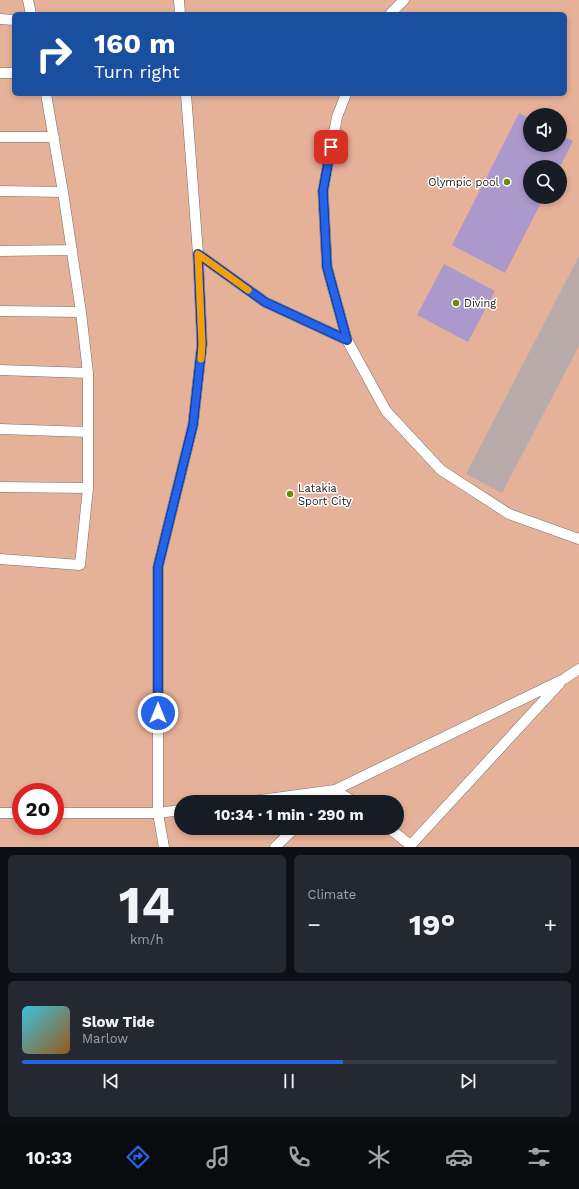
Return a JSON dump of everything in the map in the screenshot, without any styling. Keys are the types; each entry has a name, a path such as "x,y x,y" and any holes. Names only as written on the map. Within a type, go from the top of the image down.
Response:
{"lane":[{"path":"28,0 31,12"},
{"path":"179,0 180,12"},
{"path":"392,12 404,0"},
{"path":"0,19 12,20"},
{"path":"0,73 12,73"},
{"path":"0,559 80,565 88,488 88,373 72,250 46,96"},
{"path":"164,847 158,813 158,567 193,425 202,344 198,254 186,96"},
{"path":"345,96 337,117 323,191 327,267 347,340 386,411 441,470 508,514 579,539"},
{"path":"0,136 54,137"},
{"path":"0,191 63,192"},
{"path":"0,251 72,250"},
{"path":"198,254 265,302 347,340"},
{"path":"0,311 81,312"},
{"path":"0,370 88,373"},
{"path":"0,429 88,432"},
{"path":"0,487 88,488"},
{"path":"297,795 335,790 564,679 579,669"},
{"path":"397,835 409,846 564,679"},
{"path":"330,795 335,790"},
{"path":"335,790 343,795"},
{"path":"64,813 158,813 174,811"},
{"path":"0,813 12,813"},
{"path":"275,847 288,835"}],"shaded area":[{"name":"Latakia Sport City","path":"0,0 579,0 579,847 0,847"},
{"name":"Olympic pool","path":"519,113 523,115 523,152 567,152 567,138 573,141 564,160 523,160 523,204 540,204 505,273 452,245"},
{"name":"Diving","path":"444,264 495,291 468,342 417,315"}],"building":[{"path":"579,256 579,346 502,493 466,474"}],"slow traffic":[{"path":"201,359 202,344 198,254 248,290"}],"place":[{"name":"Olympic pool","path":"507,182"},
{"name":"Diving","path":"456,303"},
{"name":"Latakia Sport City","path":"290,494"}],"route":[{"path":"158,713 158,567 193,425 202,344 198,254 265,302 347,340 327,267 323,191 331,147"}]}
